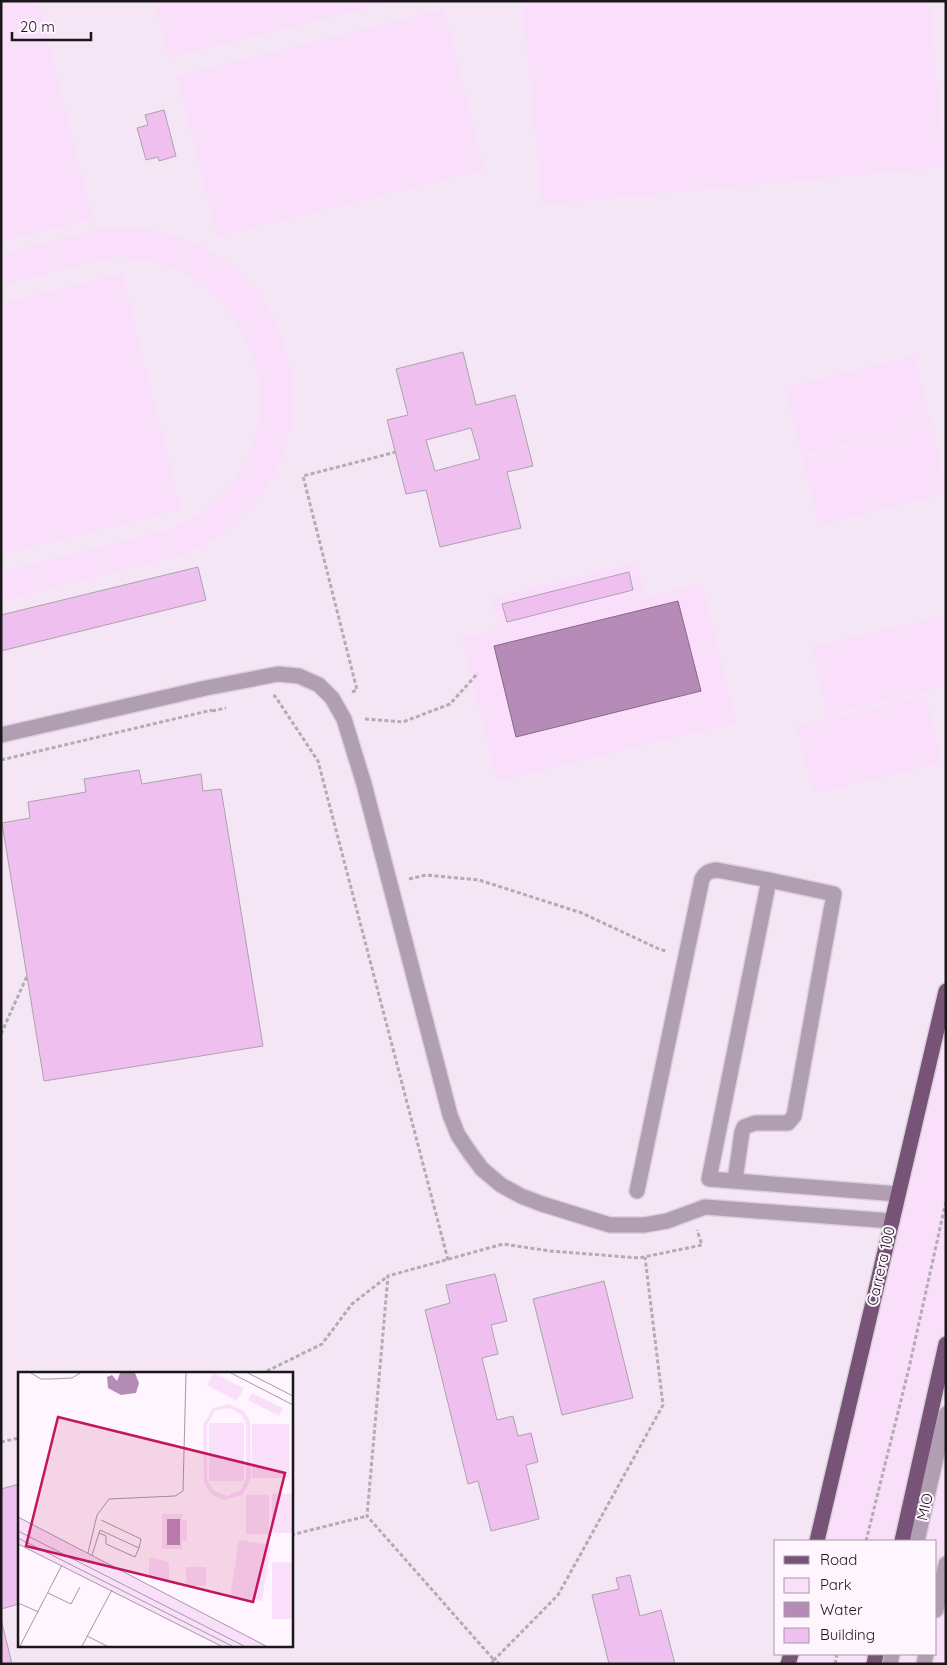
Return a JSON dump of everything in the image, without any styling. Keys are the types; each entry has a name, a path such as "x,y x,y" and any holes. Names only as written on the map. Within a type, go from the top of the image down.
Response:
{"main road":[{"name":"Carrera 100","path":"817,1540 946,991"},
{"path":"902,1540 946,1344"}],"lane":[{"path":"1,735 206,688 278,674 299,676 319,685 332,698 344,719 364,784 450,1115 458,1135 482,1169 501,1185 521,1196 610,1224 644,1225 666,1221 698,1210 892,1221"},
{"path":"637,1191 702,879 705,873 717,870 834,894 794,1116 788,1123 756,1122 744,1127 735,1180"},
{"path":"769,880 709,1179 898,1194"},
{"name":"MIO","path":"917,1540 946,1414"},
{"path":"937,1605 946,1564"}],"path":[{"path":"332,698 357,690 304,476 396,452"},
{"path":"359,719 403,722 419,716 450,704 478,673"},
{"path":"206,688 212,711"},
{"path":"266,698 275,696 318,760 448,1260"},
{"path":"1,760 230,707"},
{"path":"390,884 426,875 479,880 582,913 659,949 686,955"},
{"path":"1,1034 27,976"},
{"path":"866,1540 909,1368 946,1201"},
{"path":"266,1372 322,1344 352,1304 388,1276 503,1244 550,1251 639,1258 702,1246 698,1210"},
{"path":"491,1664 558,1595 663,1405 645,1257"},
{"path":"388,1276 367,1516 494,1660 500,1664"},
{"path":"1,1442 18,1438"},
{"path":"292,1535 367,1516"}],"shaded area":[{"path":"1,1 946,1 946,991 817,1540 774,1540 774,1655 791,1655 788,1664 1,1664"}],"green space":[{"path":"1,1 38,1 93,219 1,242"},
{"path":"154,1 395,1 168,58"},
{"path":"522,1 929,1 946,167 542,205"},
{"path":"444,9 485,170 217,237 176,76"},
{"path":"127,227 164,233 200,245 231,264 256,290 275,321 288,354 293,390 291,426 281,460 256,503 228,529 196,549 184,555 1,601 1,572 177,527 204,510 226,490 242,468 251,447 256,431 259,405 258,379 252,354 241,331 227,310 209,291 188,276 157,263 115,258 95,261 1,285 1,254 101,229"},
{"path":"122,273 181,510 1,555 1,303"},
{"path":"915,356 931,424 802,455 785,387"},
{"path":"932,426 946,484 946,494 819,525 802,458"},
{"path":"637,562 646,597 702,583 736,723 497,782 461,638 499,629 491,598"},
{"path":"941,616 946,637 946,687 827,715 811,647"},
{"path":"926,695 942,763 813,794 796,726"},
{"path":"946,991 946,1664 788,1664 791,1655 937,1655 937,1540 817,1540"}],"water":[{"path":"678,601 701,691 516,737 494,646"}],"building":[{"path":"164,110 176,156 159,161 158,157 146,160 137,128 148,125 145,115"},
{"path":"463,352 476,405 515,395 533,466 507,472 521,528 440,547 426,490 406,494 387,420 408,415 396,369","holes":["471,428 480,459 435,471 426,440"]},
{"path":"198,567 206,600 1,651 1,615"},
{"path":"629,572 633,590 507,622 502,604"},
{"path":"139,770 142,784 201,774 203,791 221,789 263,1046 44,1081 2,823 30,818 28,802 86,792 84,779"},
{"path":"495,1274 507,1321 491,1325 498,1354 482,1358 497,1420 513,1416 518,1436 531,1433 538,1462 526,1465 539,1519 491,1531 478,1481 468,1484 425,1310 450,1303 446,1285"},
{"path":"604,1281 633,1398 562,1415 533,1299"},
{"path":"18,1484 18,1604 1,1609 1,1489"},
{"path":"630,1575 640,1616 661,1610 675,1664 609,1664 592,1595 619,1589 616,1578"},
{"path":"1,1619 12,1664 1,1664"}]}
